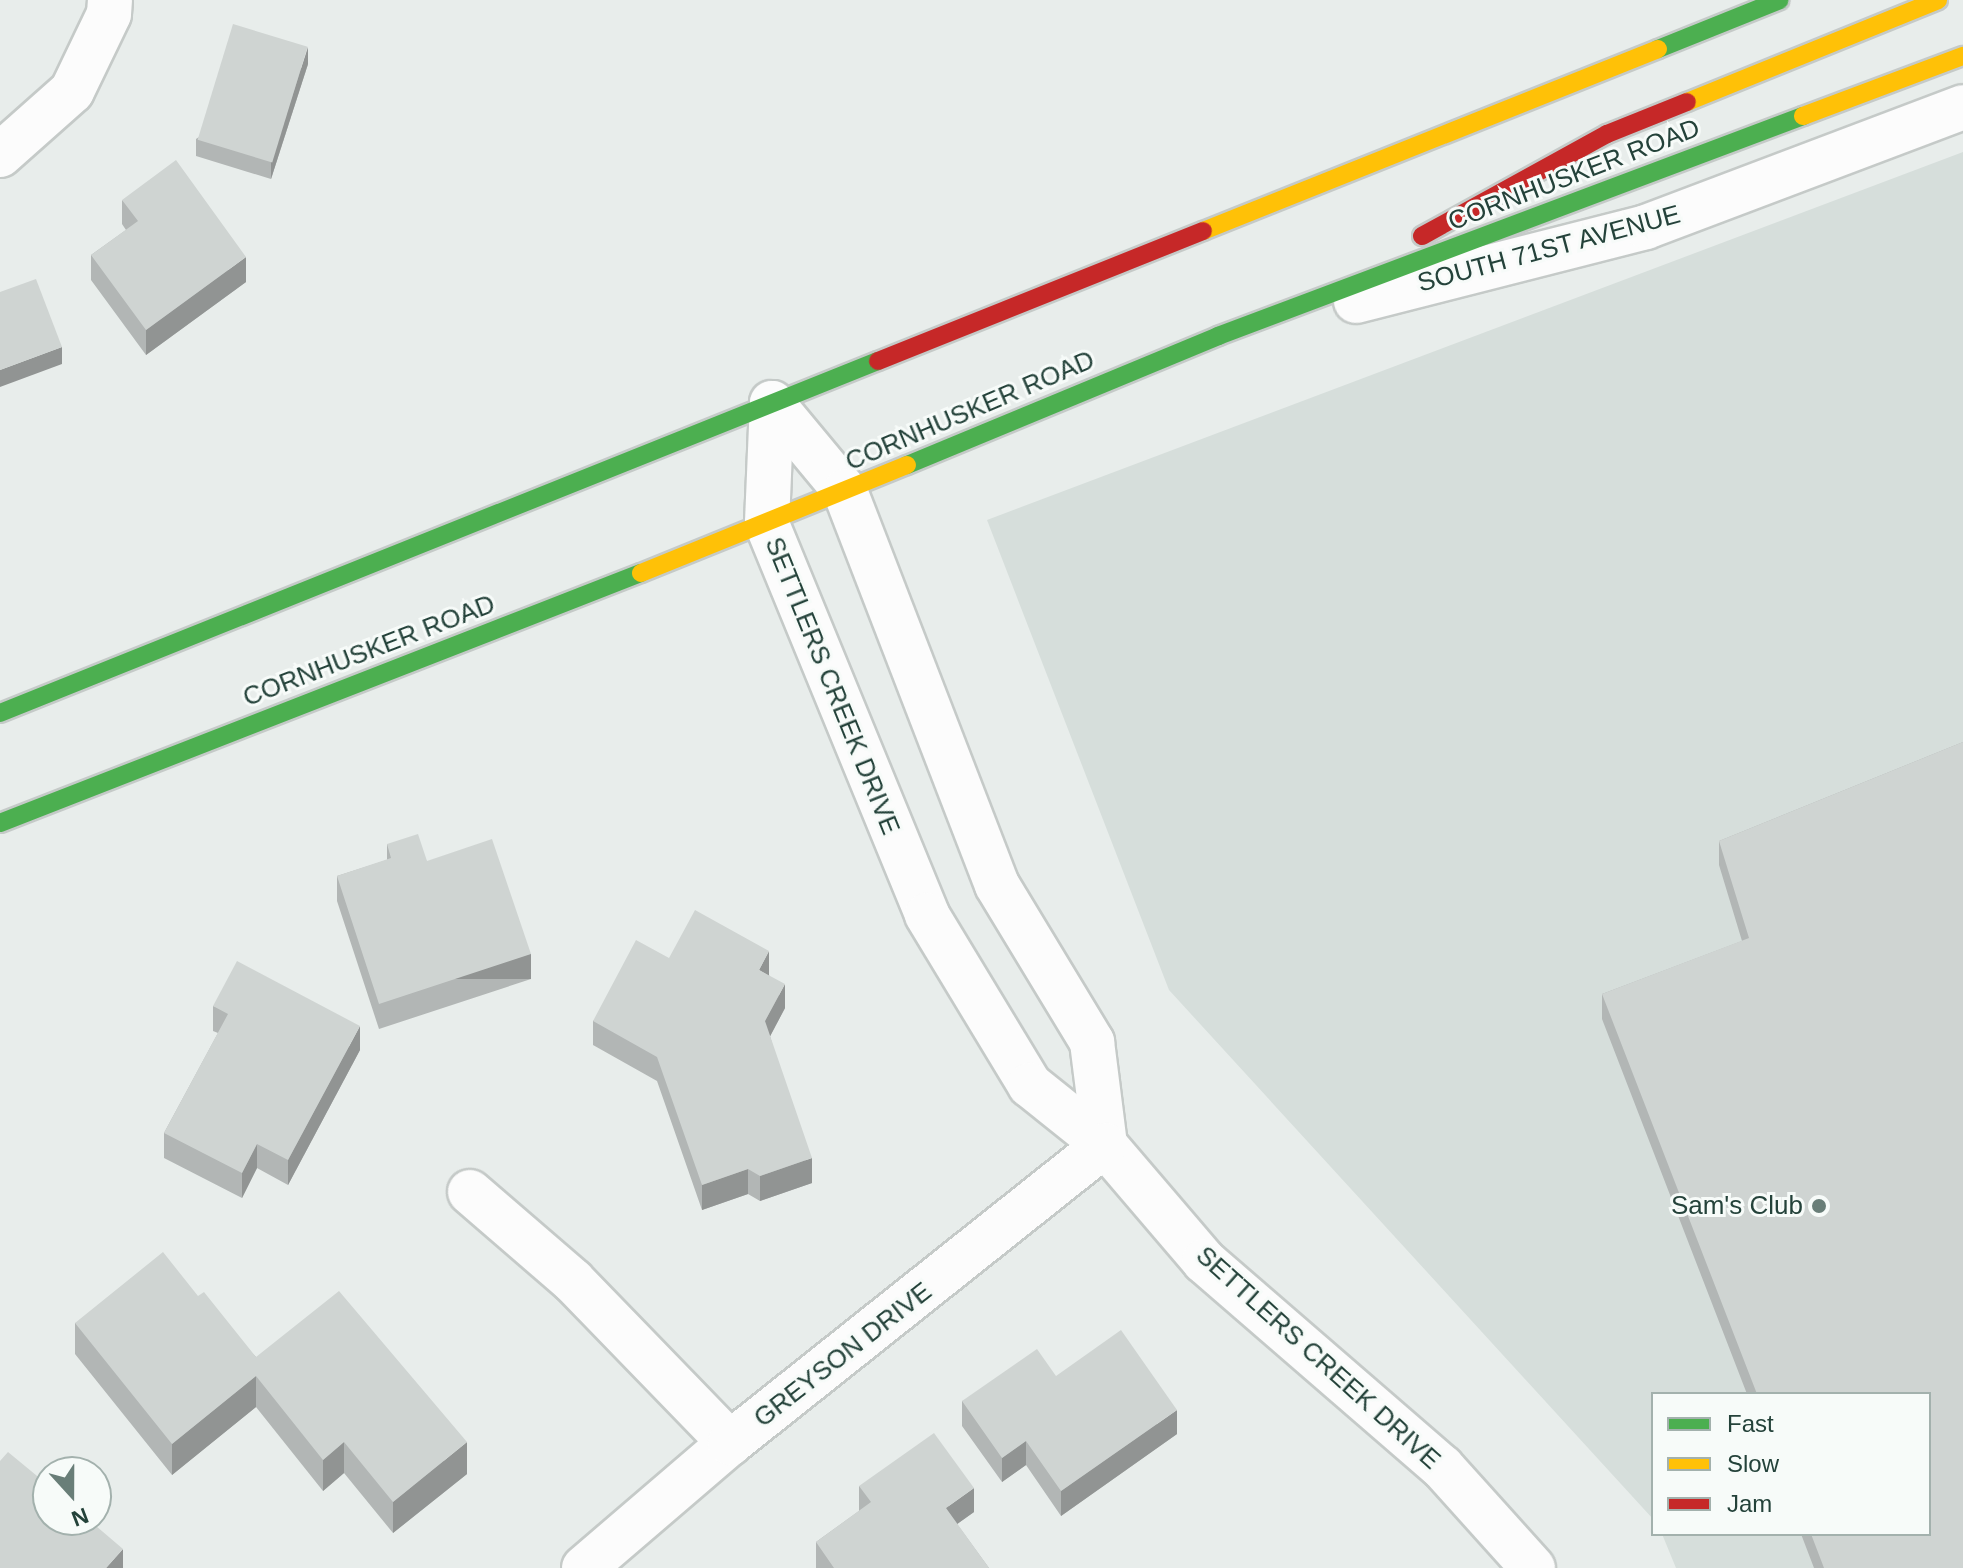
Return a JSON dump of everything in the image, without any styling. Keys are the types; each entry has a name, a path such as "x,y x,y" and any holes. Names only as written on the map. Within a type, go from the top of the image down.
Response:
{"main road":[{"path":"0,713 1780,0"},
{"path":"1287,310 1607,134 1938,0"},
{"name":"CORNHUSKER ROAD","path":"0,823 767,524 1218,336 1963,56"}],"street":[{"path":"0,155 72,91 109,14 110,0"},
{"name":"SOUTH 71ST AVENUE","path":"1218,336 1646,227 1963,107"},
{"path":"772,403 845,491 997,885 1092,1042 1105,1145"},
{"name":"SETTLERS CREEK DRIVE","path":"772,403 767,524 901,858 956,970 1030,1085 1105,1145 1204,1261 1442,1467 1533,1568"},
{"name":"GREYSON DRIVE","path":"584,1568 730,1443 1105,1145"},
{"path":"470,1192 573,1281 730,1443"}],"shaded area":[{"path":"1963,152 1963,1568 1676,1568 1663,1536 1931,1536 1931,1392 1651,1392 1651,1517 1169,990 987,520"}],"building":[{"path":"233,24 308,47 272,163 198,140"},
{"path":"176,160 246,257 146,330 91,255 138,221 122,200"},
{"path":"36,279 62,347 0,370 0,292"},
{"name":"Sam's Club","path":"1963,742 1963,1568 1824,1568 1812,1536 1931,1536 1931,1392 1756,1392 1602,994 1749,938 1719,841"},
{"path":"418,834 427,861 492,839 531,954 379,1004 337,876 391,858 387,844"},
{"path":"695,910 769,951 759,970 785,984 765,1021 812,1158 760,1176 748,1169 702,1185 657,1057 593,1021 636,940 669,958"},
{"path":"237,961 360,1026 288,1160 257,1144 242,1173 164,1133 228,1014 213,1006"},
{"path":"163,1252 198,1296 204,1292 256,1357 339,1291 467,1442 393,1502 344,1442 323,1460 256,1376 172,1444 75,1323"},
{"path":"1121,1330 1177,1410 1061,1491 1026,1441 1002,1458 962,1401 1037,1349 1056,1376"},
{"path":"934,1433 974,1488 946,1508 989,1568 834,1568 816,1542 871,1502 859,1486"},
{"path":"8,1452 32,1472 32,1536 108,1536 123,1549 106,1568 0,1568 0,1461"}],"traffic: fast":[{"path":"1658,49 1780,0"},
{"path":"907,465 1218,336 1803,116"},
{"path":"0,713 878,361"},
{"path":"0,823 641,573"}],"traffic: slow":[{"path":"1687,102 1938,0"},
{"path":"1203,231 1658,49"},
{"path":"1803,116 1963,56"},
{"path":"641,573 907,465"}],"traffic: jam":[{"path":"1422,236 1607,134 1687,102"},
{"path":"878,361 1203,231"}],"place":[{"name":"Sam's Club","path":"1819,1206"}]}
